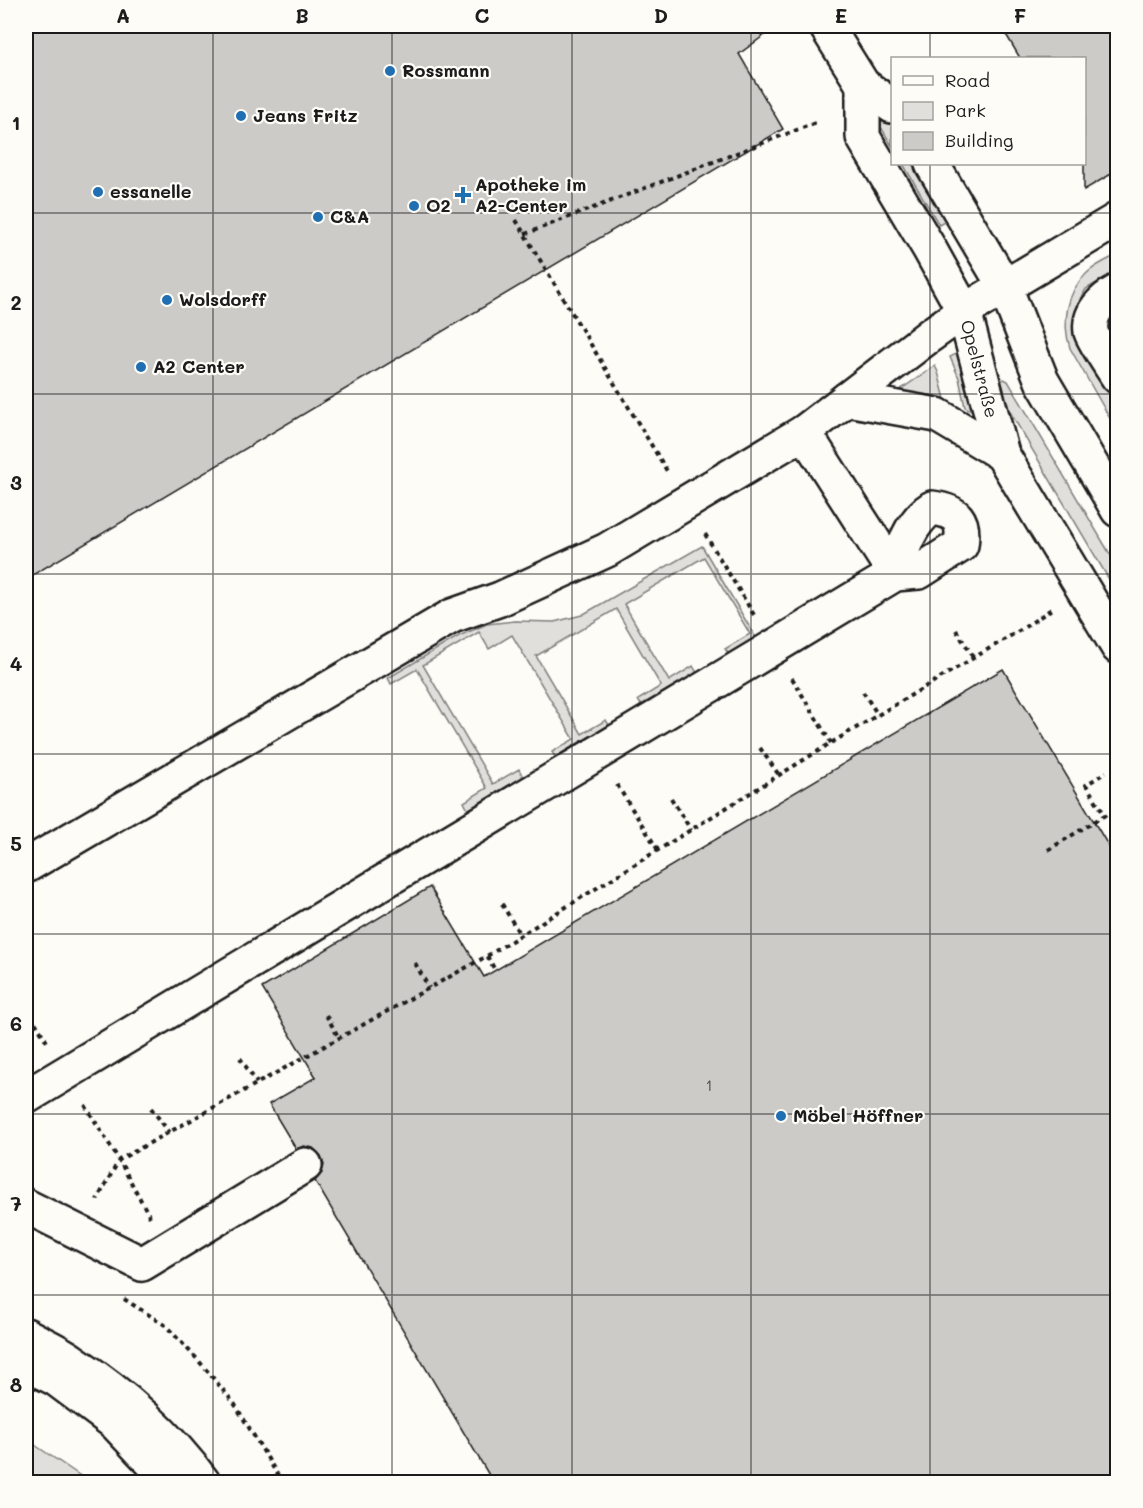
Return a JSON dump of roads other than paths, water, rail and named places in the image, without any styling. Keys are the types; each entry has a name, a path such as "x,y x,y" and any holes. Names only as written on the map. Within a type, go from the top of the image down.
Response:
{"main road":[{"path":"826,26 863,85 891,104"},
{"name":"Opelstraße","path":"863,85 863,137 964,311 1002,454 1118,647"},
{"path":"933,165 1005,287 1042,381 1118,510"},
{"path":"26,866 452,616 500,599 607,550 804,432 964,311 1118,219"},
{"path":"1118,291 1106,297 1092,315 1091,332 1118,376"},
{"path":"847,399 937,416 1002,454"},
{"path":"26,1097 895,574 804,432"},
{"path":"26,1206 142,1264 305,1165"},
{"path":"26,1335 69,1359 131,1404 186,1459 203,1482"},
{"path":"26,1364 56,1379 115,1423 169,1482"}],"place":[{"name":"Rossmann","path":"390,71"},
{"name":"Jeans Fritz","path":"241,116"},
{"name":"essanelle","path":"98,192"},
{"name":"Apotheke im A2-Center","path":"463,195"},
{"name":"O2","path":"414,206"},
{"name":"C&A","path":"318,217"},
{"name":"Wolsdorff","path":"167,300"},
{"name":"A2 Center","path":"141,367"},
{"name":"Möbel Höffner","path":"781,1116"}]}
